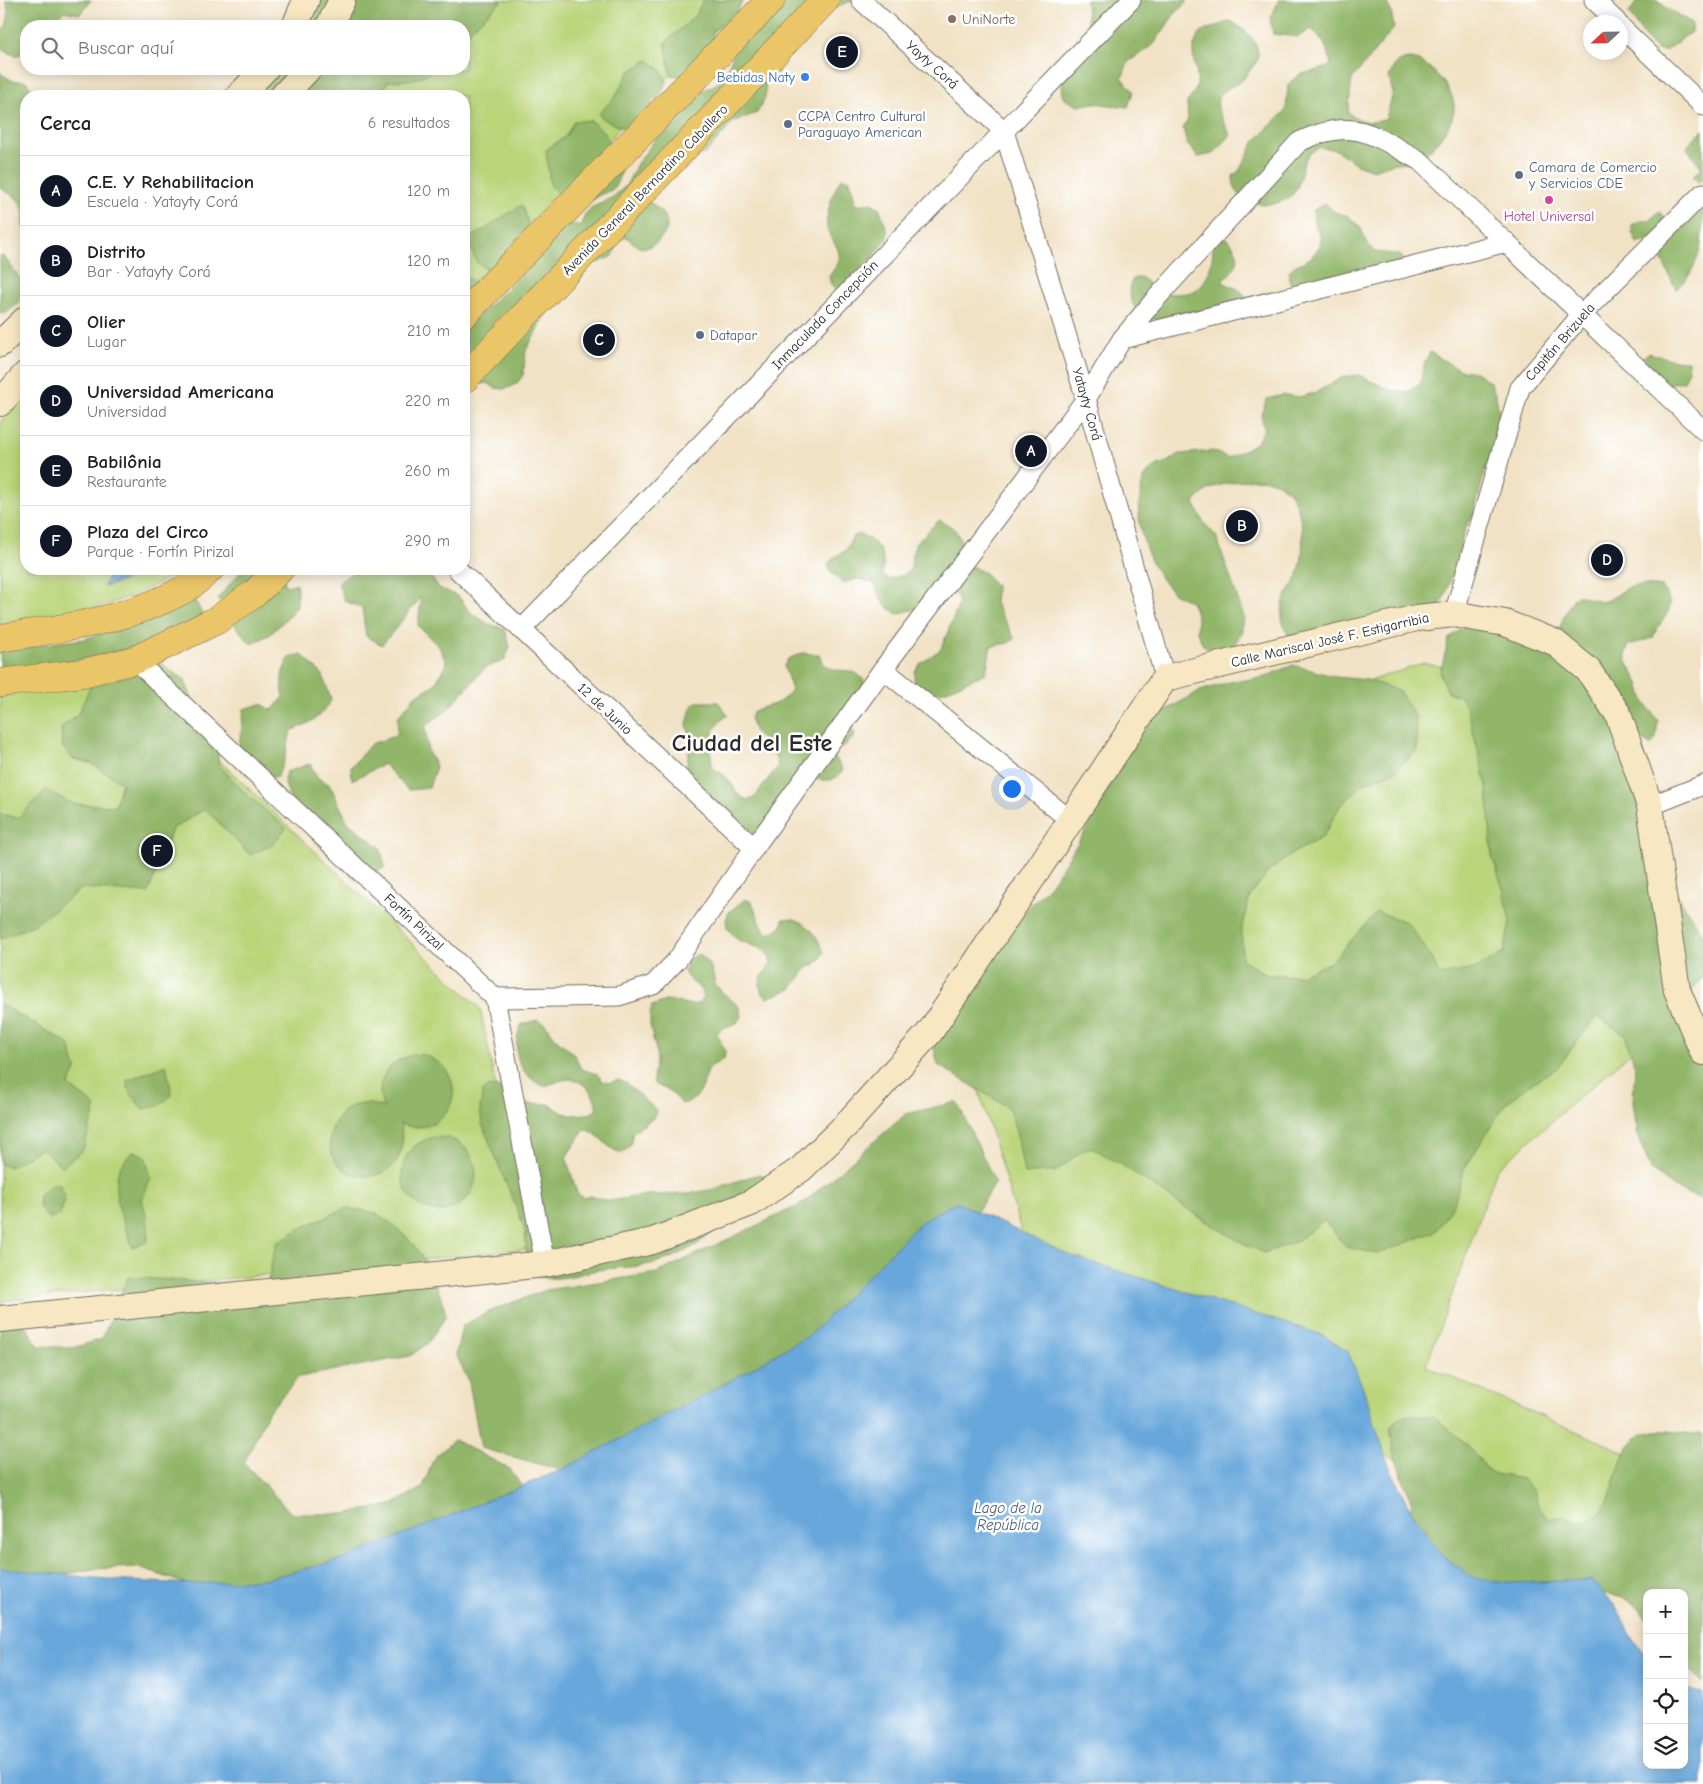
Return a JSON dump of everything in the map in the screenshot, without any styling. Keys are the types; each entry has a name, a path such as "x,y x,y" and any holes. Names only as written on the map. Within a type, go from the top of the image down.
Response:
{"main road":[{"path":"470,308 771,0"},
{"name":"Avenida General Bernardino Caballero","path":"470,373 825,0"},
{"path":"0,638 70,627 129,614 184,589 202,575"},
{"path":"0,684 83,673 135,660 217,620 255,593 274,575"}],"street":[{"path":"297,20 306,0"},
{"path":"333,20 342,0"},
{"name":"Yayty Corá","path":"861,0 1004,131"},
{"name":"Inmaculada Concepción","path":"522,630 1131,0"},
{"path":"1594,0 1610,15"},
{"path":"1628,34 1703,106"},
{"path":"245,90 259,75"},
{"path":"289,90 302,75"},
{"path":"545,1264 495,998 619,996 654,985 676,960 883,669 1086,399 1122,339 1152,302 1299,142 1322,131 1350,128 1371,134 1420,161 1703,430"},
{"name":"Yatayty Corá","path":"1004,131 1086,399 1165,678"},
{"name":"Capitán Brizuela","path":"1454,614 1520,388 1582,314 1703,193"},
{"path":"1122,339 1507,242"},
{"path":"0,344 20,325"},
{"path":"0,403 20,381"},
{"name":"12 de Junio","path":"463,575 754,848"},
{"name":"Calle Mariscal José F. Estigarribia","path":"1165,678 1417,618 1454,614 1505,623 1554,642 1588,670 1618,714 1650,806 1677,990 1703,1052"},
{"name":"Fortín Pirizal","path":"135,660 495,998"},
{"path":"883,669 1070,820"},
{"path":"0,1320 545,1264 653,1241 751,1203 801,1169 845,1126 930,1032 1165,678"},
{"path":"1650,806 1703,785"}],"green space":[{"path":"6,0 91,0 80,14 64,11 56,20 20,20 20,54 15,56 0,47 0,23 2,31 5,28 8,17"},
{"path":"309,0 503,0 470,31 470,20 300,20"},
{"path":"359,0 742,0 470,286 470,90 306,90 319,75 470,75 470,20 440,20"},
{"path":"703,0 743,0 737,12 737,23 725,25 714,30 706,80 671,75 665,43 696,15"},
{"path":"786,0 854,0 832,8 766,80 765,98 757,113 734,121 706,153 682,163 647,199 659,210 667,223 667,228 662,237 647,248 639,247 626,237 619,240 613,256 598,263 594,261 575,286 555,299 526,350 523,375 518,382 511,387 503,389 495,388 488,383 480,384 470,394 470,323 527,270 536,256 571,223 581,227 585,214 591,208 613,197 626,186 637,164 657,137 694,95 716,84 726,73 734,52"},
{"path":"1086,0 1188,0 1173,16 1154,44 1128,62 1122,78 1133,91 1128,107 1093,103 1078,106 1063,98 1062,83 1089,45"},
{"path":"1279,0 1385,0 1391,11 1394,28 1352,79 1348,112 1357,118 1371,122 1386,118 1393,93 1389,77 1395,64 1410,59 1424,64 1438,76 1450,91 1454,106 1451,121 1447,128 1420,161 1395,163 1373,170 1357,164 1336,150 1320,147 1307,157 1296,189 1286,199 1273,204 1265,204 1251,201 1239,194 1234,185 1233,176 1239,171 1255,141 1286,110 1288,85 1298,76 1331,65 1325,45 1311,29 1298,37 1273,34 1270,18"},
{"path":"1639,0 1659,0 1670,11 1692,24 1691,32 1665,51 1656,50 1641,32 1629,13"},
{"path":"1231,21 1251,37 1257,47 1258,60 1240,82 1219,95 1219,111 1230,136 1213,154 1198,157 1187,144 1183,128 1188,120 1187,102 1197,84 1193,52 1195,43 1201,32"},
{"path":"648,60 661,70 667,82 659,97 651,102 656,120 629,131 603,119 599,113 615,97 629,72"},
{"path":"0,71 1,74 13,81 26,81 32,90 20,90 20,202 0,188"},
{"path":"262,75 426,75 419,78 388,81 384,90 251,90"},
{"path":"574,121 591,121 605,133 621,173 614,189 568,208 550,184 546,150 566,136"},
{"path":"1703,130 1703,179 1698,182 1693,176 1702,168 1687,148 1691,141"},
{"path":"842,178 850,180 856,205 871,203 879,207 887,230 887,239 844,292 833,287 830,282 829,276 839,260 839,256 827,227 830,204"},
{"path":"1703,201 1703,227 1700,250 1692,271 1676,289 1661,258 1661,247 1673,234 1687,225"},
{"path":"1325,203 1335,212 1348,216 1360,227 1367,243 1375,252 1400,255 1406,262 1358,269 1343,277 1326,275 1295,287 1293,286 1289,280 1290,270 1306,261 1318,250 1321,238 1313,217 1314,210"},
{"path":"522,205 528,223 523,263 501,276 477,263 470,246 470,237"},
{"path":"1659,211 1664,218 1664,228 1649,240 1637,243 1632,232 1632,225 1640,221 1650,221"},
{"path":"1227,238 1233,245 1238,257 1232,271 1222,281 1242,292 1247,300 1198,314 1160,320 1151,319 1136,309 1129,292 1133,279 1141,277 1160,294 1191,292 1197,289 1206,279 1211,265 1213,245 1219,239"},
{"path":"0,255 6,259 20,279 20,301 5,314 0,313"},
{"path":"470,280 482,287 470,296"},
{"path":"1430,352 1460,370 1476,372 1490,382 1496,396 1499,414 1499,431 1487,463 1474,513 1465,529 1446,594 1437,610 1303,637 1288,635 1282,620 1282,609 1286,597 1297,579 1301,563 1302,529 1300,516 1291,495 1277,483 1255,479 1241,481 1210,489 1194,503 1204,523 1216,536 1244,617 1241,634 1232,648 1218,653 1203,645 1197,631 1197,616 1191,601 1180,597 1166,585 1148,554 1139,519 1143,477 1157,465 1167,462 1180,454 1213,451 1228,458 1257,443 1264,429 1261,414 1267,399 1283,395 1299,397 1315,393 1343,377 1359,375 1390,390 1407,392 1421,383 1423,367"},
{"path":"1649,353 1674,360 1688,361 1689,370 1684,381 1663,385 1638,360"},
{"path":"20,400 20,575 174,575 140,593 95,608 73,614 0,626 0,422"},
{"path":"939,520 954,528 962,543 968,548 969,565 985,573 996,586 995,603 1015,639 1008,643 991,646 986,673 947,690 931,694 923,692 917,686 914,679 915,671 920,664 941,649 959,604 957,596 951,591 922,607 897,614 884,604 874,583 858,579 842,583 831,572 828,565 833,558 846,550 853,536 860,534 880,550 883,561 882,576 889,579 904,575 911,569 912,554 916,543"},
{"path":"238,575 284,575 285,586 297,584 297,607 271,634 251,644 237,628 218,598"},
{"path":"349,575 429,575 439,588 459,597 470,612 488,624 505,629 510,647 504,661 486,667 446,711 425,726 428,752 436,766 429,788 408,790 384,764 352,780 351,767 371,744 397,735 398,717 414,697 435,684 447,664 440,648 418,626 421,597 382,645 366,636 362,608 345,601 338,583"},
{"path":"1645,585 1661,587 1667,595 1669,602 1667,614 1653,638 1629,645 1625,653 1627,662 1639,683 1644,701 1658,721 1656,738 1651,745 1638,735 1559,634 1565,613 1577,595 1601,602 1609,600 1629,587"},
{"path":"181,601 196,602 202,614 183,632 108,656 0,671 0,650 84,639 126,625"},
{"path":"1476,618 1526,622 1618,714 1668,882 1703,934 1703,977 1691,992 1703,1057 1703,1200 1679,1190 1651,1170 1638,1137 1633,1102 1635,1067 1625,1035 1597,1016 1557,1068 1530,1084 1505,1104 1463,1171 1454,1203 1436,1231 1378,1254 1346,1247 1324,1220 1297,1241 1264,1253 1220,1230 1091,1147 1080,1152 1057,1171 1024,1174 1018,1139 1009,1108 938,1065 930,1032 1027,909 1051,884 1091,823 1096,810 1145,722 1200,691 1230,682 1262,678 1293,665 1336,677 1368,680 1399,691 1416,718 1417,750 1395,771 1364,783 1340,806 1323,837 1295,852 1269,871 1250,896 1242,926 1242,959 1267,975 1301,975 1331,962 1377,912 1407,922 1426,949 1440,975 1474,969 1504,953 1510,922 1503,889 1492,856 1487,786 1467,708 1460,697 1448,692 1440,674 1449,638"},
{"path":"802,653 819,655 823,663 829,668 854,672 865,682 846,712 855,736 843,747 835,747 834,755 843,770 839,775 834,779 822,780 796,774 760,832 752,834 692,780 687,764 691,741 687,724 691,708 696,702 718,702 728,715 716,726 711,738 713,768 726,777 737,792 747,800 754,798 778,766 772,751 755,731 750,718 754,711 779,702 792,690 784,666 788,659"},
{"path":"302,655 323,675 331,700 314,719 304,726 291,731 284,761 277,777 249,777 237,763 244,709 261,704 272,710 284,697 282,676 287,662 290,657"},
{"path":"157,661 185,680 193,702 219,736 218,764 243,791 286,828 272,845 250,855 205,809 172,829 148,893 82,888 36,924 0,939 0,814 18,818 45,790 73,804 115,806 122,783 91,763 73,759 62,747 61,728 78,714 93,681"},
{"path":"1424,663 1540,687 1638,1046 1497,1169 1426,1366 1663,1469 1683,1589 1643,1589 1643,1591 1032,1267 969,1058 1150,753"},
{"path":"130,676 480,1008 528,1249 0,1301 0,693"},
{"path":"310,764 318,778 330,785 348,823 380,847 385,867 358,881 297,822 284,780 286,772"},
{"path":"745,899 752,902 762,927 768,934 782,927 783,919 797,920 809,928 818,939 824,952 819,961 806,969 791,989 767,998 763,994 760,981 771,964 769,956 762,949 738,940 727,928 726,920 729,912"},
{"path":"700,954 711,967 715,984 739,1007 741,1016 737,1023 722,1028 717,1034 725,1051 724,1059 710,1067 699,1094 682,1104 670,1091 654,1084 656,1048 651,1030 650,1015 652,1006 668,1000 692,1005 700,1003 704,997 703,994 685,974 685,967 692,957"},
{"path":"0,1004 69,1044 76,1069 69,1086 96,1107 83,1150 62,1167 42,1148 10,1167 0,1164"},
{"path":"537,1020 545,1024 555,1038 574,1054 581,1069 597,1074 602,1081 610,1083 618,1080 626,1083 657,1111 653,1118 632,1133 630,1145 621,1153 615,1151 595,1134 585,1129 566,1157 577,1193 583,1198 591,1196 608,1201 647,1195 687,1194 714,1189 760,1174 768,1177 717,1229 703,1240 672,1257 647,1265 597,1270 568,1277 545,1278 538,1276 526,1256 526,1232 482,1124 480,1107 483,1091 489,1086 498,1087 524,1104 549,1104 563,1113 571,1115 588,1114 596,1111 596,1106 589,1089 579,1082 567,1079 543,1086 534,1081 522,1068 517,1053 518,1035 521,1025"},
{"path":"420,1054 438,1062 449,1074 453,1088 452,1102 445,1114 434,1123 419,1127 400,1124 402,1146 396,1162 384,1172 370,1176 354,1174 341,1167 332,1155 330,1138 333,1126 339,1117 348,1108 358,1105 369,1104 384,1108 380,1088 382,1079 387,1071 401,1059"},
{"path":"166,1065 172,1095 160,1105 142,1109 128,1089 127,1080"},
{"path":"957,1102 995,1182 917,1310 757,1428 561,1470 481,1448 469,1382 456,1354 462,1326 490,1311 546,1290 657,1273 802,1204 906,1114"},
{"path":"439,1137 453,1140 465,1148 473,1160 476,1174 473,1188 465,1200 453,1208 439,1211 425,1208 413,1200 405,1188 402,1174 405,1160 413,1148 425,1140"},
{"path":"133,1151 145,1156 151,1177 142,1200 148,1222 148,1241 133,1248 119,1210 116,1190 120,1168"},
{"path":"53,1184 59,1184 65,1195 60,1215 49,1219 39,1207 39,1194"},
{"path":"346,1208 376,1214 390,1223 413,1244 430,1271 442,1300 446,1316 428,1343 410,1356 299,1377 268,1412 244,1463 292,1514 344,1514 392,1505 423,1487 434,1458 454,1440 510,1469 526,1493 513,1528 214,1593 136,1567 94,1569 60,1575 0,1569 0,1304 15,1310 39,1346 73,1348 102,1339 128,1277 229,1284 264,1300 276,1243 303,1227"},
{"path":"1419,1415 1435,1417 1470,1448 1490,1473 1522,1479 1533,1491 1538,1505 1548,1518 1565,1517 1575,1522 1593,1519 1603,1510 1610,1497 1626,1452 1635,1440 1649,1432 1656,1431 1703,1434 1703,1683 1688,1669 1688,1589 1643,1589 1643,1613 1635,1604 1620,1597 1599,1593 1550,1590 1458,1592 1410,1509 1412,1504 1395,1456 1390,1427 1402,1416"}],"water":[{"path":"109,575 132,575 129,579 104,587"},
{"name":"Lago de la República","path":"956,1202 1071,1256 1323,1335 1348,1352 1362,1385 1389,1466 1410,1509 1443,1557 1474,1578 1513,1583 1591,1580 1615,1606 1634,1640 1643,1652 1643,1769 1688,1769 1688,1688 1703,1693 1703,1784 0,1784 0,1568 126,1581 194,1584 265,1579 344,1559 561,1470 723,1385 811,1334 922,1221"}],"place":[{"name":"UniNorte","path":"952,19"},
{"name":"Babilônia","path":"842,52"},
{"name":"Bebidas Naty","path":"805,77"},
{"name":"CCPA Centro Cultural Paraguayo American","path":"788,124"},
{"name":"Camara de Comercio y Servicios CDE","path":"1519,175"},
{"name":"Hotel Universal","path":"1549,200"},
{"name":"Datapar","path":"700,335"},
{"name":"Olier","path":"599,340"},
{"name":"C.E. Y Rehabilitacion","path":"1031,451"},
{"name":"Distrito","path":"1242,526"},
{"name":"Universidad Americana","path":"1607,560"},
{"name":"Plaza del Circo","path":"157,851"}],"district":[{"name":"Ciudad del Este","path":"752,743"}]}
